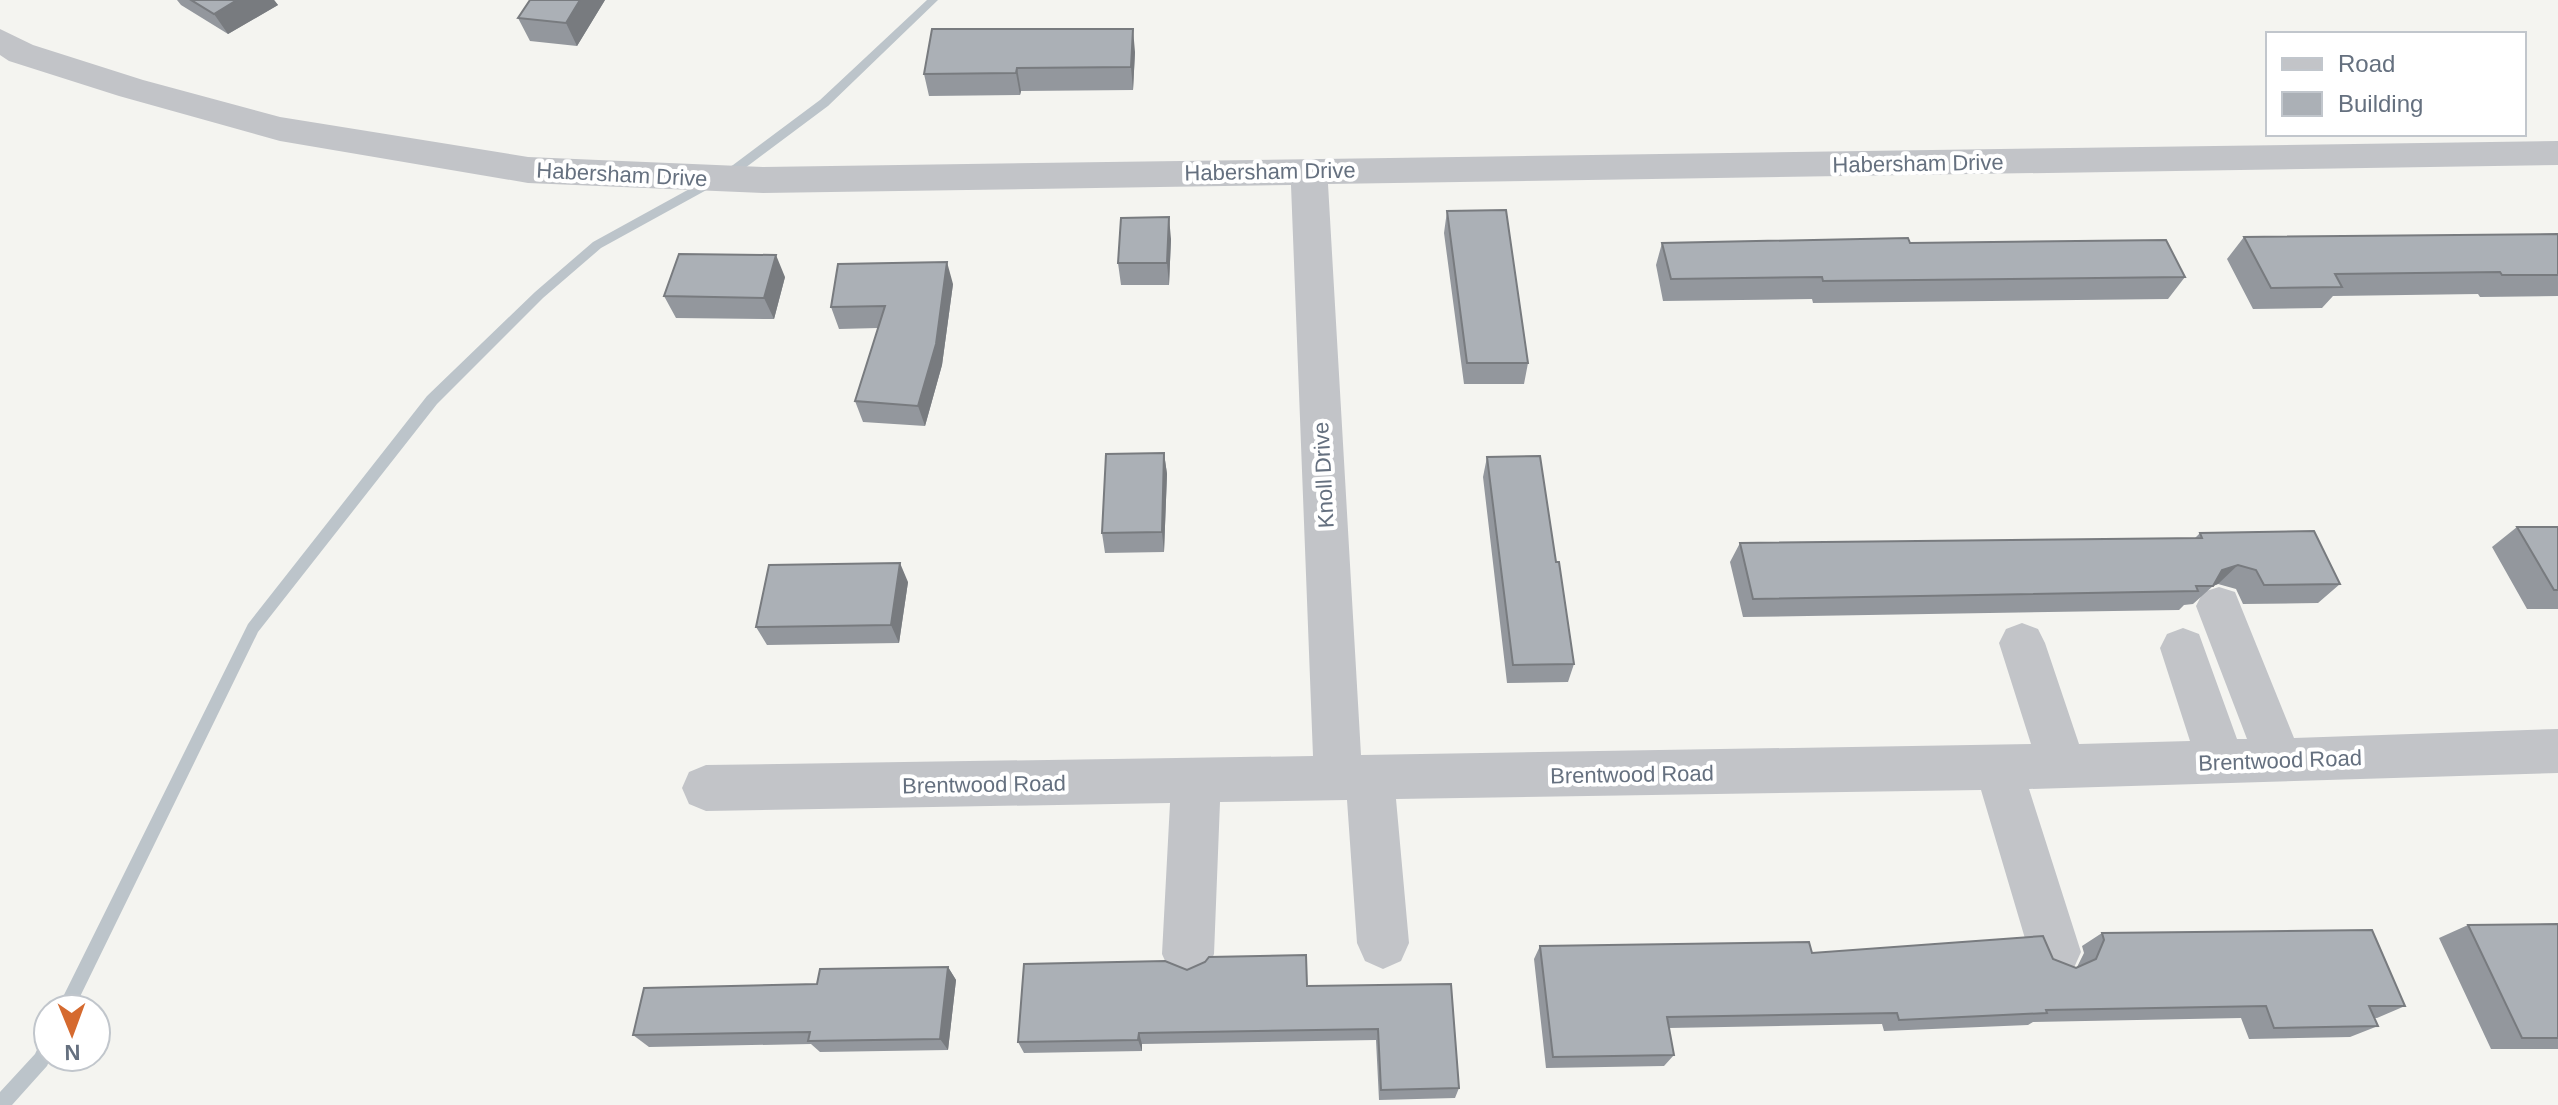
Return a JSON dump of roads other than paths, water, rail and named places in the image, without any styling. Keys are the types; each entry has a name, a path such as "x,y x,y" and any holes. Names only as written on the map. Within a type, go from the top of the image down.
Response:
{"street":[{"name":"Habersham Drive","path":"0,40 21,53 131,88 280,129 528,170 763,180 2558,153"},
{"name":"Knoll Drive","path":"1309,171 1354,779 1383,943"},
{"path":"2219,606 2279,760"},
{"path":"2022,643 2062,766"},
{"path":"2183,648 2221,762"},
{"name":"Brentwood Road","path":"706,788 2062,766 2558,751"},
{"path":"1998,767 2055,952"},
{"path":"1188,954 1196,781"}],"waterway":[{"path":"73,993 253,628 432,400 539,295 597,245 737,168 824,103 933,0"},
{"path":"0,1105 32,1070"}]}
